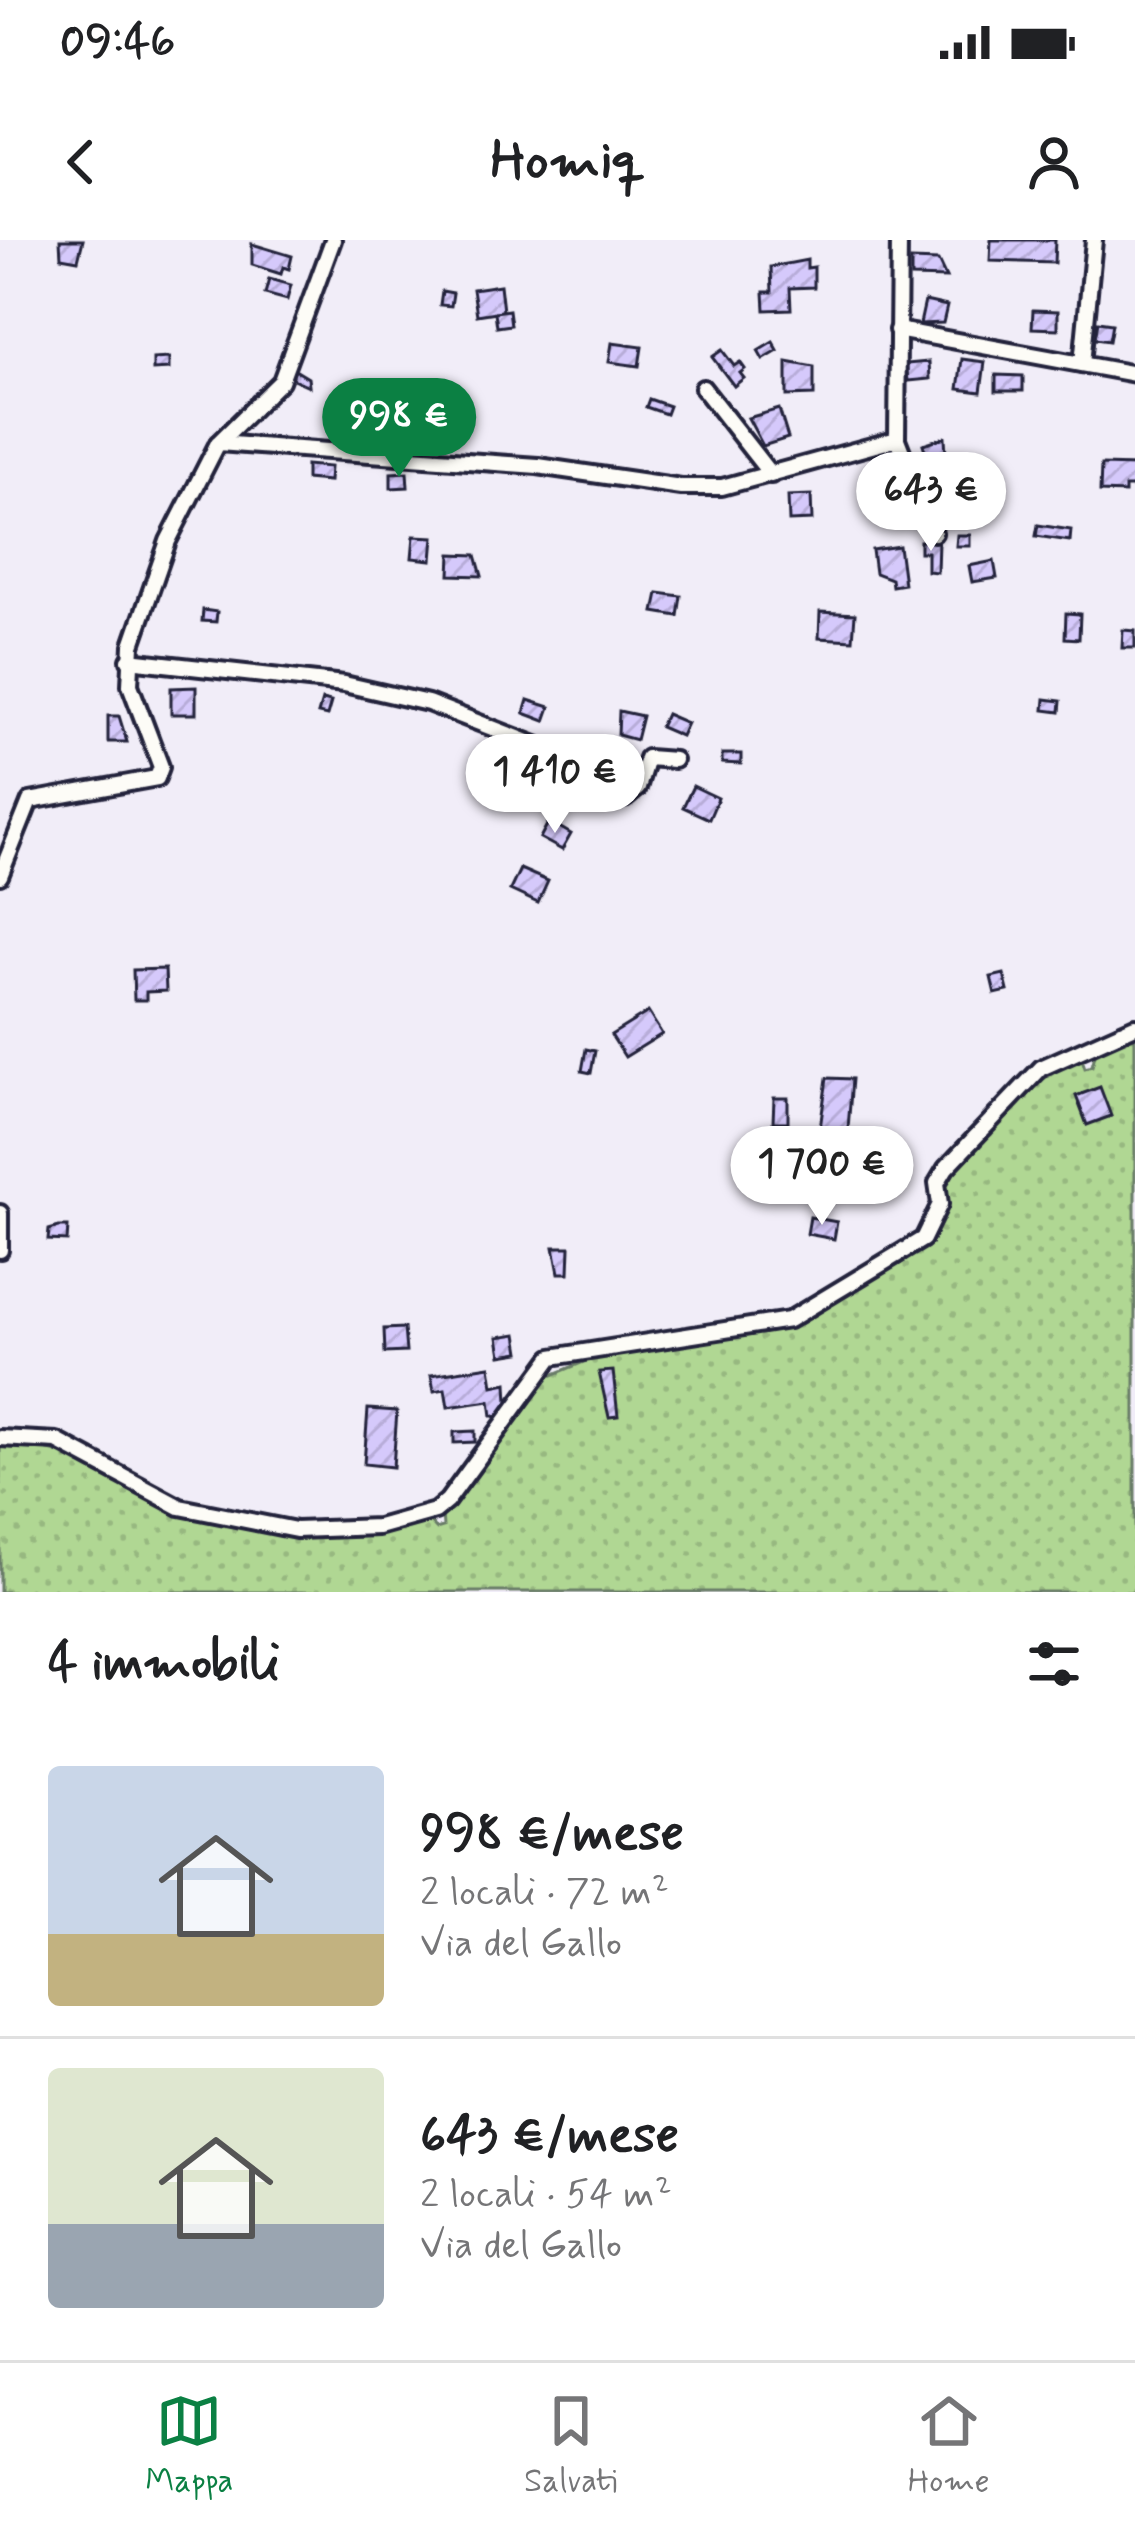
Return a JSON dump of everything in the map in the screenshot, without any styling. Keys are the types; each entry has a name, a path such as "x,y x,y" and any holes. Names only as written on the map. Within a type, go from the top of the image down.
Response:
{"street":[{"path":"0,876 30,801 157,778 160,766 130,685 129,660 168,541 218,443 281,381 333,240"},
{"path":"899,240 897,440 934,533"},
{"path":"1082,364 1094,240"},
{"path":"897,330 1135,374"},
{"path":"703,388 771,475"},
{"path":"218,443 538,466 681,487 722,487 897,440"},
{"path":"129,660 344,684 411,698 536,746 626,798 638,788 647,758 674,760"},
{"path":"0,1438 57,1441 180,1507 296,1530 378,1527 435,1511 552,1357 789,1320 922,1239 940,1204 937,1183 946,1168 1041,1068 1135,1026"},
{"path":"0,1213 0,1250"}],"green space":[{"path":"1135,1032 1135,1592 0,1592 0,1444 62,1454 148,1492 251,1525 321,1534 392,1529 427,1519 436,1529 443,1527 442,1513 545,1378 598,1356 790,1325 882,1265 927,1246 947,1207 944,1182 1022,1092 1081,1056 1085,1068 1092,1066 1096,1051"}],"building":[{"path":"60,240 83,240 78,260 61,257"},
{"path":"991,240 1055,240 1054,263 990,261"},
{"path":"252,244 292,256 289,269 283,267 281,274 252,265"},
{"path":"807,260 807,268 814,267 814,287 790,288 791,309 765,310 764,292 772,292 771,267"},
{"path":"911,260 938,261 946,278 911,277"},
{"path":"269,279 291,285 287,300 265,294"},
{"path":"500,285 503,311 477,315 473,289"},
{"path":"442,291 453,293 451,306 440,305"},
{"path":"925,301 947,306 943,323 920,324"},
{"path":"509,310 511,325 497,327 495,312"},
{"path":"1033,310 1058,311 1058,329 1032,328"},
{"path":"1098,322 1112,324 1109,341 1095,339"},
{"path":"773,342 778,351 763,360 758,351"},
{"path":"612,343 642,347 639,366 609,362"},
{"path":"722,350 734,366 740,362 745,369 740,373 744,378 734,386 712,357"},
{"path":"169,358 169,369 153,370 153,359"},
{"path":"962,359 985,362 981,392 958,389"},
{"path":"787,362 814,367 814,395 787,396"},
{"path":"929,362 930,379 908,381 906,364"},
{"path":"295,370 308,378 309,386 291,378"},
{"path":"996,375 1023,376 1023,391 996,391"},
{"path":"649,399 669,406 666,414 646,407"},
{"path":"779,409 788,438 763,446 748,418"},
{"path":"419,425 440,425 439,442 418,442"},
{"path":"945,437 946,455 928,460 923,444"},
{"path":"946,455 951,468 932,474 928,460"},
{"path":"306,465 330,467 329,481 306,479"},
{"path":"1101,465 1135,466 1135,487 1125,487 1125,493 1100,492"},
{"path":"407,472 408,487 391,488 391,473"},
{"path":"967,482 966,501 949,498 947,488"},
{"path":"811,495 812,520 789,521 788,496"},
{"path":"896,501 905,515 885,527 876,512"},
{"path":"1038,525 1071,530 1070,541 1036,536"},
{"path":"957,535 970,535 970,546 956,546"},
{"path":"414,536 434,537 432,560 412,558"},
{"path":"920,541 938,541 937,572 927,571 927,552 920,552"},
{"path":"899,546 904,584 892,586 891,579 875,573 872,550"},
{"path":"451,554 476,555 482,576 450,575"},
{"path":"994,561 997,578 972,582 969,566"},
{"path":"658,593 681,596 678,616 654,612"},
{"path":"203,610 217,612 216,622 202,621"},
{"path":"820,612 855,614 853,640 819,638"},
{"path":"1066,613 1080,614 1079,639 1065,638"},
{"path":"1123,630 1135,631 1135,648 1122,648"},
{"path":"196,687 196,714 171,714 171,688"},
{"path":"1045,699 1061,701 1060,712 1044,710"},
{"path":"322,700 331,702 327,716 318,714"},
{"path":"528,700 550,707 545,721 524,713"},
{"path":"619,711 642,716 636,740 618,735"},
{"path":"666,714 687,723 681,736 660,727"},
{"path":"108,716 119,716 127,742 108,742"},
{"path":"722,754 741,754 741,764 722,763"},
{"path":"693,786 718,798 709,819 683,807"},
{"path":"549,821 571,834 562,850 540,838"},
{"path":"520,869 548,881 538,903 510,890"},
{"path":"165,969 166,991 146,992 146,1000 134,1000 133,970"},
{"path":"1004,974 1008,991 995,994 991,977"},
{"path":"648,1012 662,1034 625,1057 611,1035"},
{"path":"586,1049 595,1051 591,1073 582,1071"},
{"path":"827,1078 852,1079 846,1153 817,1150"},
{"path":"1100,1087 1111,1116 1087,1125 1076,1096"},
{"path":"774,1098 788,1098 788,1122 773,1122"},
{"path":"810,1217 837,1222 834,1239 807,1234"},
{"path":"68,1227 67,1241 48,1240 49,1230"},
{"path":"554,1247 570,1247 569,1273 559,1273"},
{"path":"404,1328 406,1352 385,1353 384,1329"},
{"path":"517,1334 520,1352 501,1355 498,1337"},
{"path":"490,1366 493,1386 507,1383 508,1402 500,1416 492,1416 490,1401 448,1407 445,1389 434,1391 431,1375"},
{"path":"613,1371 618,1416 609,1417 599,1372"},
{"path":"368,1409 397,1411 393,1467 364,1464"},
{"path":"475,1431 475,1442 454,1443 454,1432"}]}
